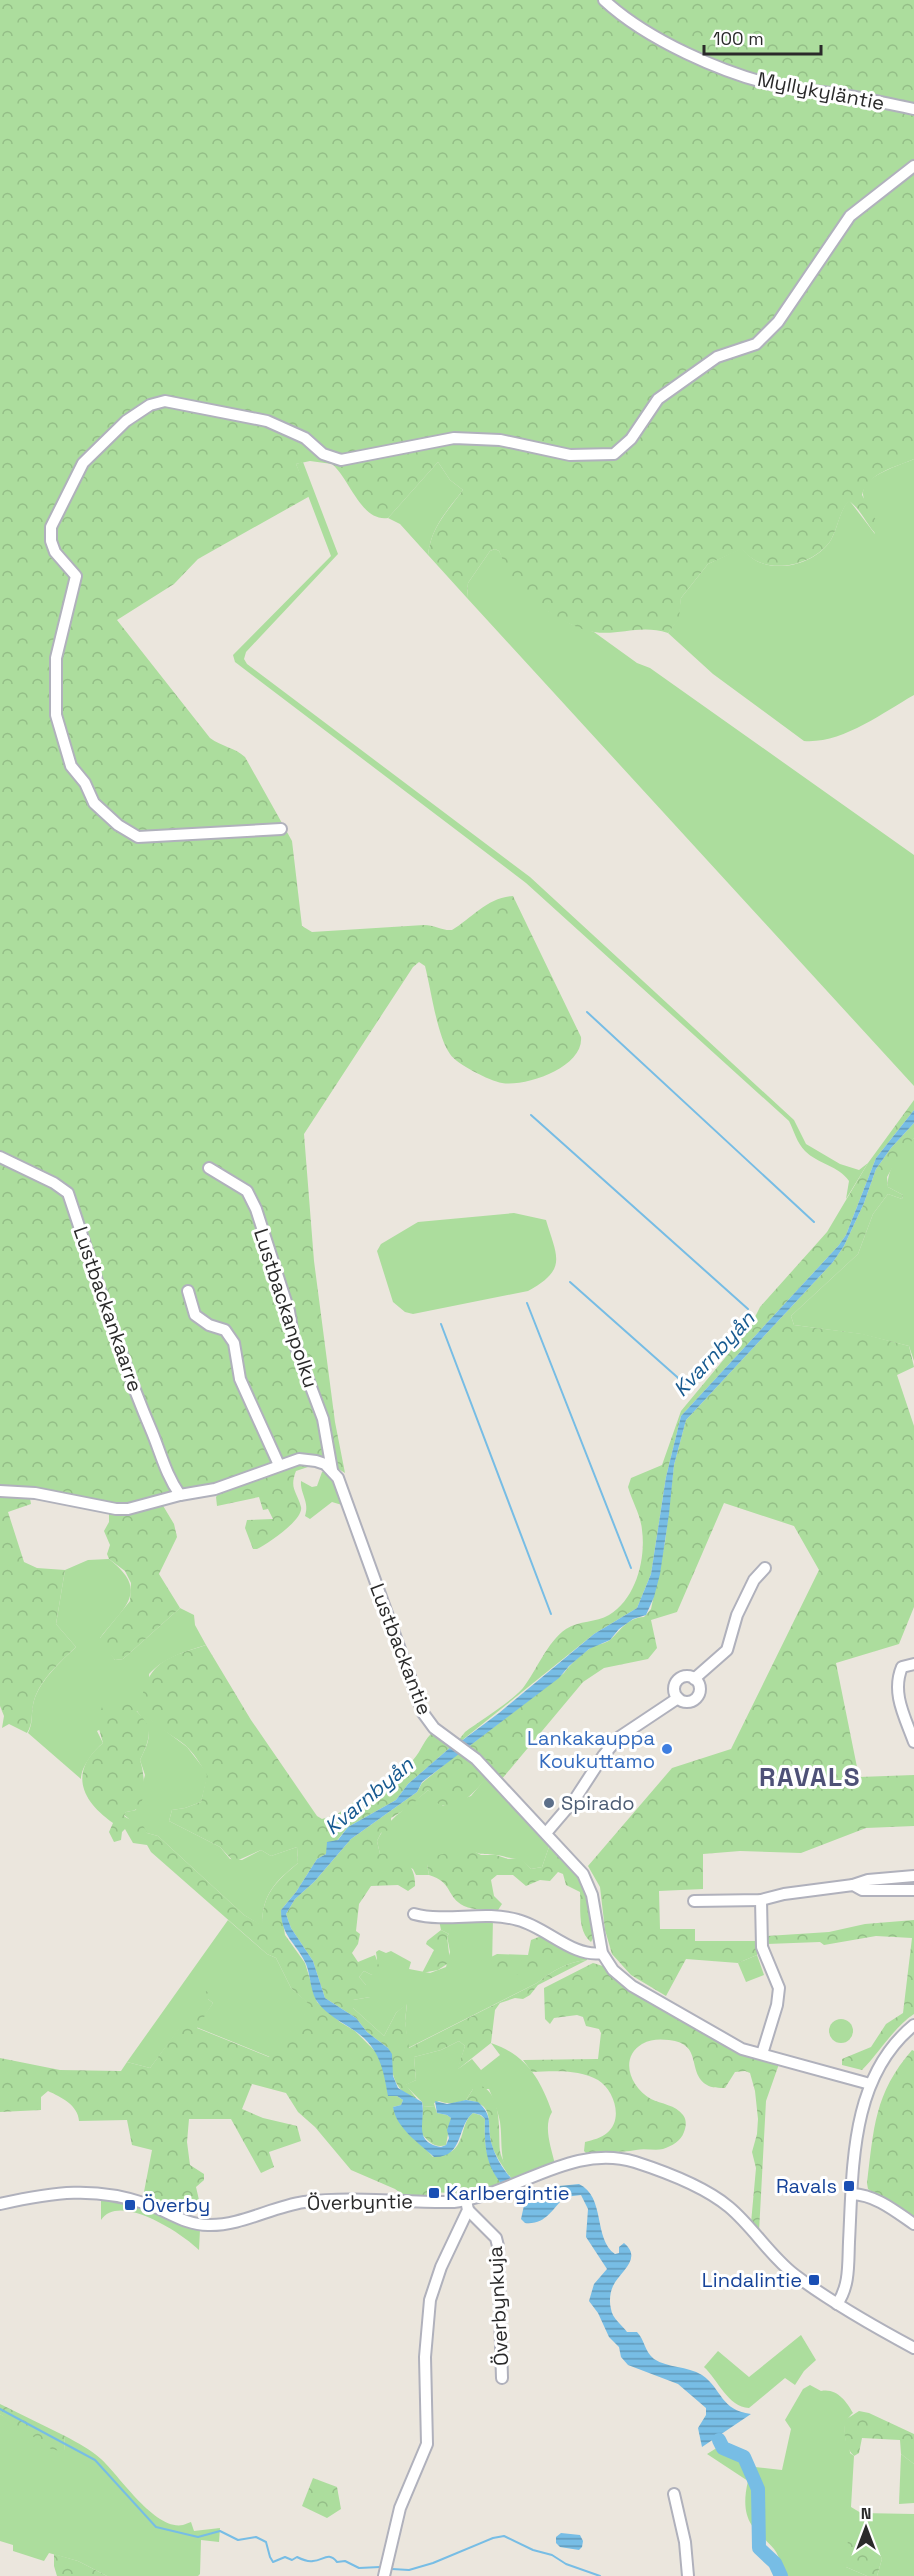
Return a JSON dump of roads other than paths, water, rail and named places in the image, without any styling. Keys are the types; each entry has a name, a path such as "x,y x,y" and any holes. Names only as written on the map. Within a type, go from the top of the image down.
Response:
{"street":[{"name":"Myllykyläntie","path":"604,0 634,24 665,42 711,63 776,85 835,93 914,109"},
{"path":"281,829 138,837 118,825 94,803 86,783 71,766 56,715 56,658 76,576 55,552 51,541 51,527 83,463 126,422 150,405 165,401 267,422 305,438 323,454 341,460 454,438 500,440 570,455 614,454 630,439 658,399 717,357 756,345 778,322 850,216 914,166"},
{"name":"Lustbackankaarre","path":"0,1157 54,1183 68,1193 139,1402 162,1456 167,1478 180,1495"},
{"name":"Lustbackanpolku","path":"209,1168 246,1191 256,1209 263,1238 286,1302 294,1342 323,1419 332,1470"},
{"path":"188,1291 195,1315 209,1325 225,1330 234,1343 240,1379 279,1465"},
{"path":"0,1491 35,1493 116,1509 141,1507 180,1495 215,1489 279,1465 308,1459 325,1464 332,1470"},
{"name":"Lustbackantie","path":"332,1470 338,1478 423,1713 434,1728 467,1751 572,1860 589,1884 602,1953 613,1970 632,1986 742,2049 870,2084"},
{"path":"694,1679 728,1650 737,1615 754,1580 765,1568"},
{"path":"914,1664 902,1667 897,1678 898,1699 914,1742"},
{"path":"686,1677 694,1679 699,1690 696,1698 685,1702 678,1698 674,1687 679,1680 686,1677"},
{"path":"546,1833 575,1799 603,1756 618,1738 678,1698"},
{"path":"694,1901 761,1900 784,1894 853,1886 868,1880 914,1876"},
{"path":"853,1886 862,1890 914,1890"},
{"path":"761,1900 762,1947 779,1988 777,2005 762,2054"},
{"path":"414,1914 430,1918 484,1914 518,1919 578,1950 594,1954 602,1953"},
{"path":"837,2304 844,2293 848,2272 852,2194 860,2114 877,2069 894,2044 914,2025"},
{"name":"Överbyntie","path":"0,2204 61,2194 103,2192 151,2205 192,2224 209,2225 236,2222 276,2208 315,2201 467,2205 570,2163 597,2156 610,2156 639,2163 714,2196 730,2208 781,2264 837,2304 914,2348"},
{"path":"852,2194 864,2194 914,2224"},
{"path":"384,2576 400,2508 424,2456 427,2444 425,2357 428,2310 441,2266 467,2205"},
{"name":"Överbynkuja","path":"467,2205 496,2238 498,2246 502,2378"},
{"path":"674,2494 685,2541 688,2576"}],"water":[{"path":"914,1110 914,1123 891,1148 876,1169 864,1203 844,1246 833,1262 686,1420 674,1465 660,1574 646,1615 633,1619 619,1629 610,1640 589,1649 559,1678 422,1782 417,1792 351,1839 314,1882 295,1899 286,1914 291,1928 313,1961 325,1998 356,2018 367,2032 388,2048 392,2054 393,2076 398,2088 422,2102 422,2130 426,2141 441,2147 446,2145 449,2138 447,2130 451,2118 437,2113 435,2101 447,2104 466,2100 478,2102 487,2112 490,2138 499,2162 516,2184 536,2202 544,2201 559,2186 579,2184 587,2190 593,2198 608,2247 615,2254 619,2253 619,2247 624,2243 631,2254 631,2260 611,2291 610,2306 615,2318 627,2332 637,2332 648,2353 654,2359 702,2375 727,2404 741,2412 751,2414 702,2447 698,2428 706,2415 706,2408 678,2384 628,2365 621,2357 619,2347 609,2337 598,2313 589,2301 594,2284 607,2269 586,2237 588,2209 581,2195 565,2197 543,2219 525,2223 521,2219 525,2201 508,2191 491,2166 486,2149 485,2119 481,2115 473,2113 468,2118 455,2147 444,2156 434,2157 415,2141 395,2115 393,2107 401,2105 403,2100 397,2096 388,2096 382,2067 374,2050 361,2036 322,2008 316,2000 306,1964 286,1933 281,1910 296,1892 317,1859 326,1854 327,1842 338,1840 348,1827 396,1800 408,1784 452,1746 499,1713 594,1634 637,1608 651,1574 666,1477 681,1416 839,1245 846,1235 876,1158"},
{"path":"561,2533 580,2535 583,2541 582,2547 579,2550 560,2547 556,2543 556,2537"}],"waterway":[{"path":"587,1012 814,1222"},
{"path":"531,1115 748,1309"},
{"path":"570,1282 685,1384"},
{"path":"527,1303 631,1568"},
{"path":"441,1324 551,1614"},
{"path":"0,2409 95,2460 156,2527 198,2537 220,2531 238,2540 256,2537 266,2542 273,2562 285,2557 292,2560 297,2557 311,2561 331,2557 337,2562 345,2561 359,2568 380,2567"},
{"name":"Kvarnbyån","path":"719,2440 723,2448 744,2457 758,2489 759,2548 775,2563 781,2576"},
{"path":"392,2569 409,2570 433,2563 493,2538 504,2536 533,2550 552,2555 566,2564 600,2576"}],"place":[{"name":"Lankakauppa Koukuttamo","path":"667,1749"},
{"name":"Spirado","path":"549,1803"},
{"name":"Ravals","path":"849,2186"},
{"name":"Karlbergintie","path":"434,2193"},
{"name":"Överby","path":"130,2205"},
{"name":"Lindalintie","path":"814,2280"}],"district":[{"name":"RAVALS","path":"810,1777"}]}
